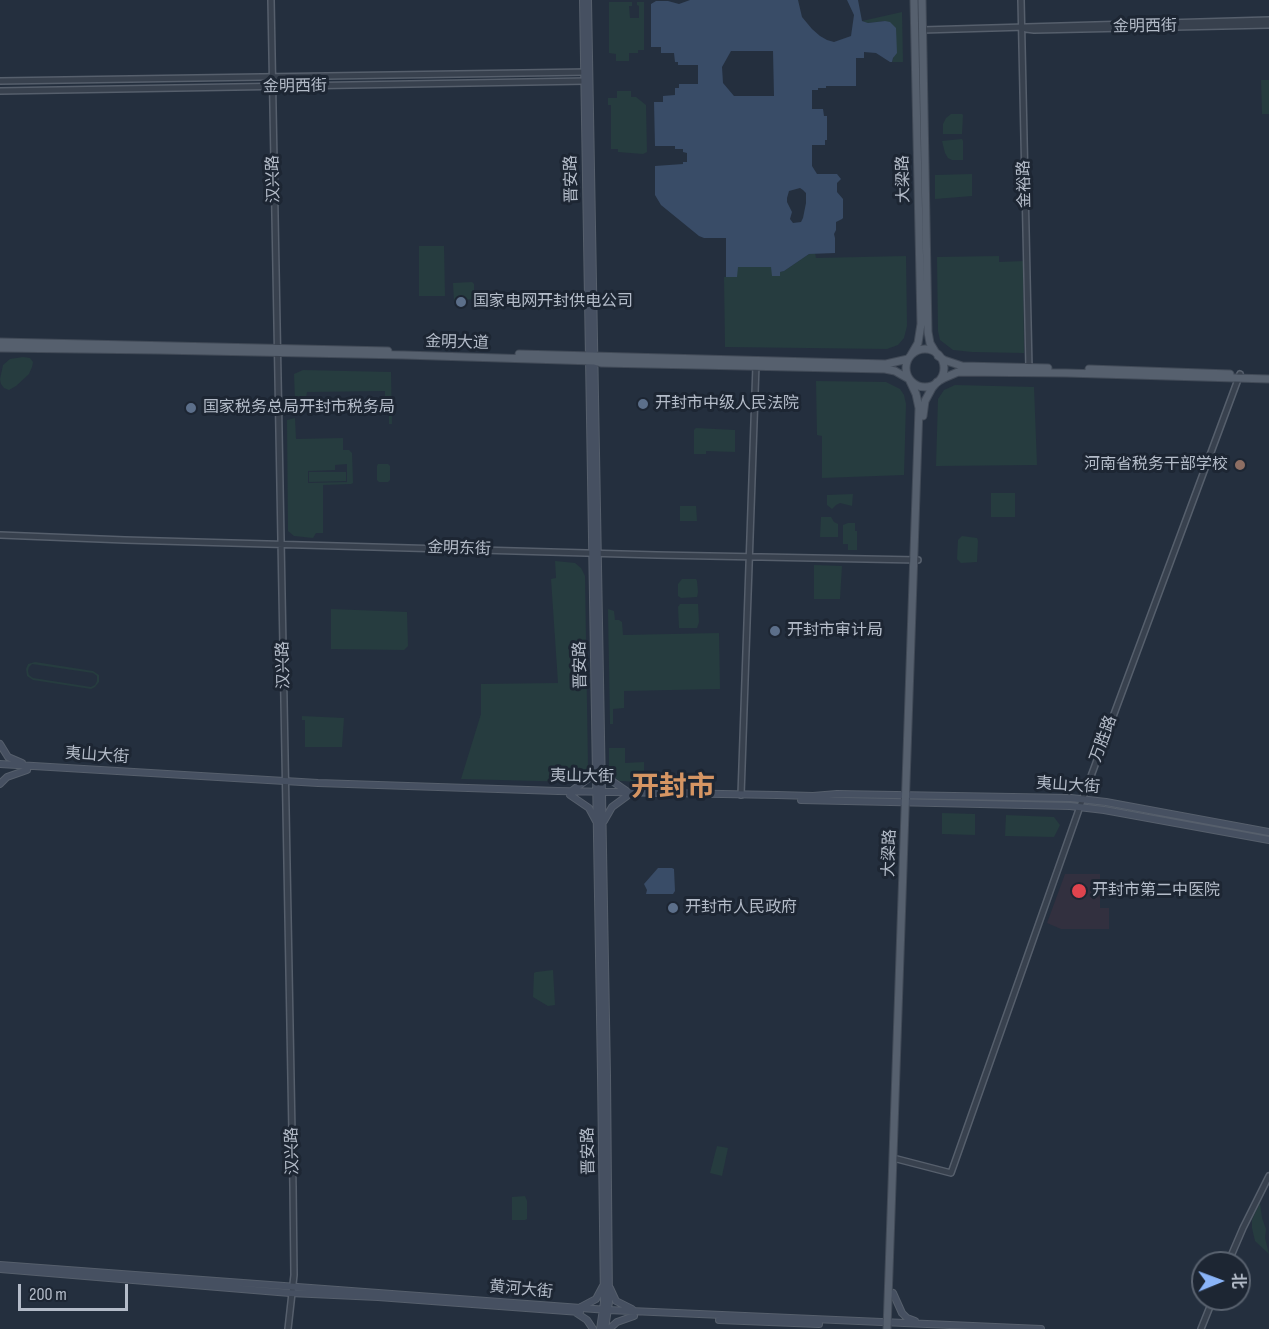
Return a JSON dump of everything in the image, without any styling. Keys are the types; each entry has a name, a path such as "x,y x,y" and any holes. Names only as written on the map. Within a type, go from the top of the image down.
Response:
{"main road":[{"name":"晋安路","path":"583,0 587,72"},
{"name":"晋安路","path":"588,0 587,81 607,1329"},
{"name":"大梁路","path":"910,357 918,343 921,324 914,0"},
{"name":"大梁路","path":"922,0 928,332 930,343 937,355"},
{"name":"金明大道","path":"0,342 756,363 885,369 895,371 909,379"},
{"name":"金明大道","path":"0,348 276,350"},
{"path":"1269,374 1239,376 962,371 928,387 921,387 909,379 906,368 910,357 924,349 931,350 944,360 962,366 1239,376 1269,379"},
{"path":"937,355 943,367 938,382"},
{"name":"金明大道","path":"756,363 886,364 910,357"},
{"name":"大梁路","path":"909,379 919,408 916,560"},
{"name":"大梁路","path":"890,1326 916,560 924,409 929,393 938,382"},
{"path":"0,744 8,757 28,767"},
{"path":"599,765 627,794 612,807 600,824 589,808 570,793 589,778 599,765"},
{"name":"夷山大街","path":"0,766 285,783 570,793 907,799 1082,799 1269,832"},
{"path":"0,784 7,777 28,767"},
{"name":"夷山大街","path":"627,794 813,796 837,794 1079,807 1269,840"},
{"name":"大梁路","path":"890,1326 893,1293 907,799"},
{"name":"黄河大街","path":"0,1264 291,1290"},
{"name":"黄河大街","path":"0,1269 636,1314 890,1326 1041,1329"},
{"path":"593,1329 577,1310 596,1299 606,1286 616,1301 636,1314"},
{"path":"893,1293 902,1313 924,1327"},
{"name":"晋安路","path":"600,1329 606,1312"},
{"path":"607,1329 636,1314"},
{"name":"黄河大街","path":"924,1327 956,1329"}],"street":[{"name":"汉兴路","path":"270,0 293,1196 291,1290 287,1329"},
{"name":"金裕路","path":"1021,0 1029,368"},
{"name":"金明西街","path":"922,30 1269,22"},
{"name":"金明西街","path":"0,81 587,72"},
{"name":"金明西街","path":"0,91 587,81"},
{"path":"741,795 756,363"},
{"name":"万胜路","path":"897,1159 951,1173 1079,807 1239,376"},
{"name":"金明东街","path":"0,535 916,560"},
{"path":"1233,1251 1269,1176"},
{"path":"1201,1329 1208,1311"}],"shaded area":[{"name":"开封市第二中医院","path":"1065,874 1100,874 1100,908 1109,908 1109,929 1061,929 1047,923"}],"green space":[{"path":"609,2 632,2 632,6 629,6 630,18 639,18 637,2 644,2 644,50 629,53 629,61 616,61 616,54 609,53"},
{"path":"902,12 903,62 892,62 894,56 885,21 868,23 862,21"},
{"path":"1261,80 1269,80 1269,114 1262,114"},
{"path":"617,91 631,91 631,97 636,97 646,105 647,152 643,154 618,152 618,149 611,149 611,105 608,105 608,98 617,98"},
{"path":"951,114 963,115 962,134 943,134 943,124"},
{"path":"962,139 963,160 948,158 942,141"},
{"path":"972,174 972,196 935,199 935,175"},
{"path":"419,246 444,246 445,296 419,296"},
{"path":"815,253 816,258 906,256 907,326 904,338 898,345 887,349 725,347 724,277 737,276 737,267 771,267 780,275 779,272 809,254"},
{"path":"999,256 999,262 1023,261 1024,353 953,350 940,340 938,331 937,257"},
{"path":"472,282 474,299 454,301 453,283"},
{"path":"30,358 33,362 29,374 9,390 4,388 0,379 3,365 10,359"},
{"path":"303,370 391,372 392,424 389,424 385,391 307,392 305,402 295,400 294,374"},
{"path":"816,381 886,382 900,389 906,404 904,475 822,478 822,436 817,435"},
{"path":"955,385 1034,387 1037,465 936,466 938,399 944,390"},
{"path":"295,418 296,439 343,438 343,450 349,450 352,453 353,483 323,485 323,533 316,533 313,538 294,536 288,531 287,420","holes":["347,464 347,482 308,483 308,471 335,470 335,465"]},
{"path":"696,428 735,430 735,452 706,451 706,454 694,454 694,430"},
{"path":"378,464 390,466 388,482 377,480"},
{"path":"309,472 346,472 346,481 309,482"},
{"path":"991,493 1015,493 1015,517 991,517"},
{"path":"853,494 852,506 840,503 832,509 827,505 827,495"},
{"path":"680,506 696,506 697,521 680,521"},
{"path":"821,517 831,517 838,524 838,537 820,537"},
{"path":"855,523 857,550 848,550 848,544 843,544 843,525"},
{"path":"962,536 977,538 977,562 961,563 957,559 958,540"},
{"path":"555,561 575,563 585,576 588,767 577,782 461,779 481,714 481,684 558,683 551,579 556,578"},
{"path":"814,565 842,566 840,599 814,599"},
{"path":"682,579 696,579 697,597 681,598 678,596 678,584"},
{"path":"680,604 698,604 697,628 679,628 678,607"},
{"path":"331,609 407,612 408,646 404,650 331,649"},
{"path":"608,609 614,611 615,620 622,622 623,635 719,633 720,689 624,691 624,708 613,709 613,724 610,724"},
{"path":"35,662 93,671 99,675 99,682 91,689 33,680 27,676 28,664","holes":["32,664 93,673 97,676 97,681 91,687 33,678 28,671"]},
{"path":"302,716 344,718 342,747 305,747 305,720 302,720"},
{"path":"609,748 625,748 625,763 644,762 644,782 619,781 609,771"},
{"path":"942,813 975,814 975,835 942,834"},
{"path":"1006,815 1054,817 1060,825 1054,837 1005,836"},
{"path":"553,970 555,1005 548,1006 533,997 534,973"},
{"path":"717,1146 728,1148 722,1176 710,1173"},
{"path":"525,1196 527,1219 512,1220 512,1197"},
{"path":"1260,1203 1269,1254 1255,1241 1252,1228 1252,1220"}],"water":[{"path":"690,0 798,0 802,17 812,29 820,36 834,42 851,36 854,15 847,0 858,0 862,21 890,22 896,28 897,53 892,62 876,53 864,52 864,58 856,58 856,86 826,86 826,88 812,90 812,109 823,109 824,116 827,116 827,140 825,140 825,145 812,145 812,166 817,174 837,174 841,179 837,183 837,192 843,199 843,218 836,222 835,253 809,254 780,272 780,276 772,276 771,267 738,267 737,277 726,277 726,238 699,236 661,205 655,195 655,166 683,164 687,162 687,153 683,152 683,149 675,149 675,146 655,146 654,102 663,102 663,96 675,95 675,88 679,88 679,84 698,84 698,65 678,65 678,62 675,62 674,53 661,53 661,47 651,47 651,4 656,1 668,1 679,4","holes":["731,51 773,51 774,96 734,96 723,83 722,67","800,188 806,193 806,203 801,222 793,223 790,219 792,212 787,198 789,191"]},
{"path":"658,868 674,869 675,891 673,894 646,894 644,884"}],"place":[{"name":"国家电网开封供电公司","path":"461,302"},
{"name":"开封市中级人民法院","path":"643,404"},
{"name":"国家税务总局开封市税务局","path":"191,408"},
{"name":"河南省税务干部学校","path":"1240,465"},
{"name":"开封市审计局","path":"775,631"},
{"name":"开封市第二中医院","path":"1079,891"},
{"name":"开封市人民政府","path":"673,908"}],"district":[{"name":"开封市","path":"673,789"}]}
